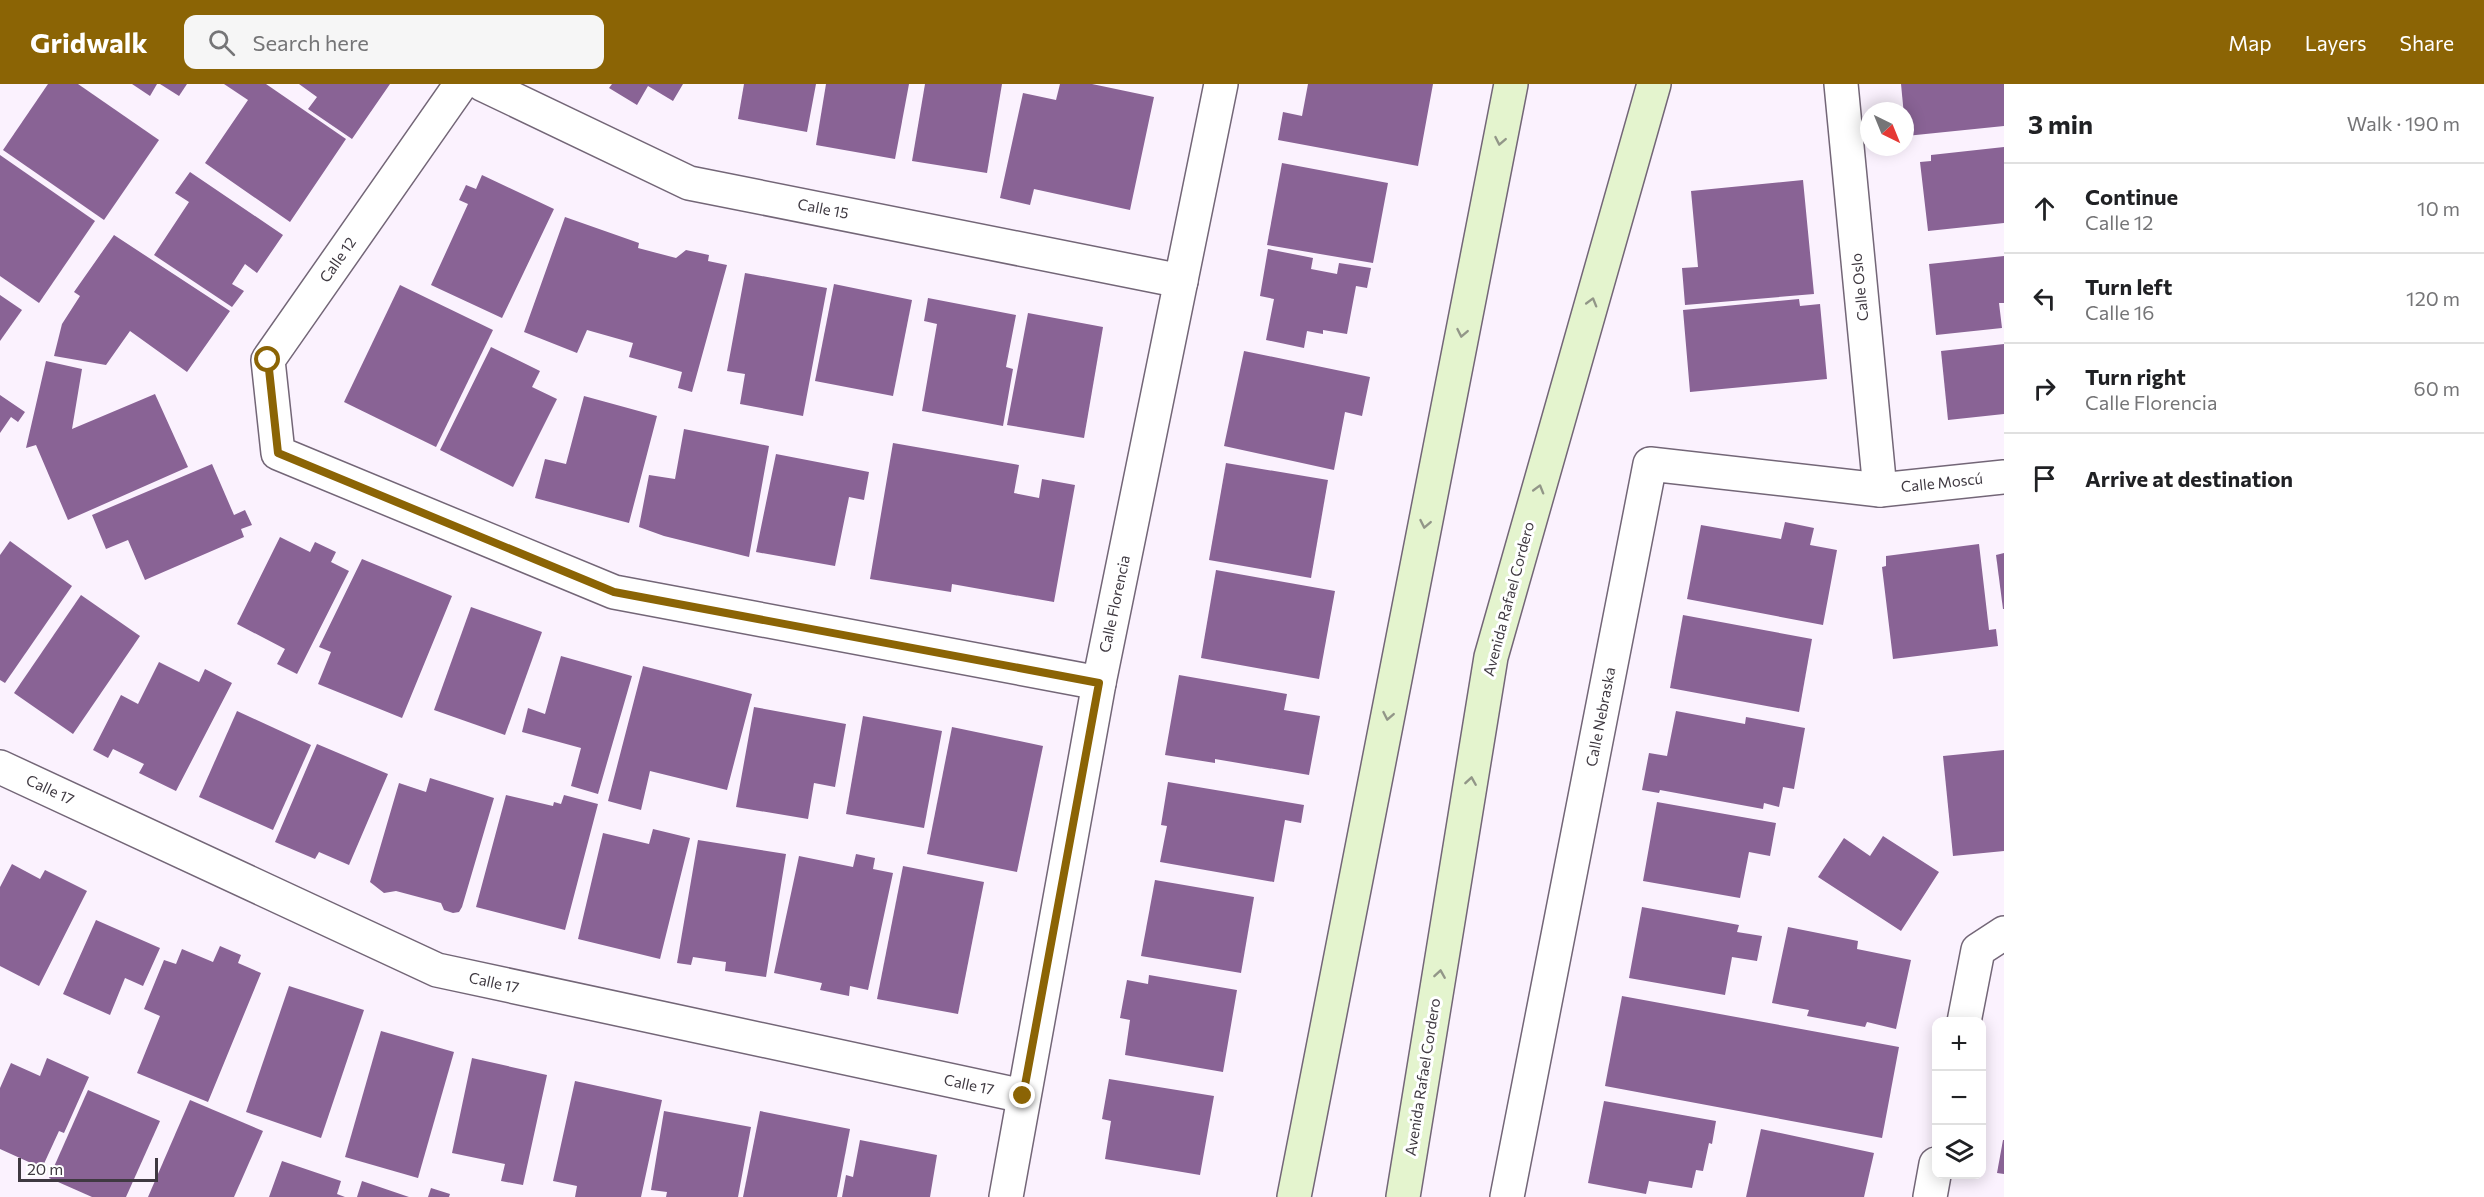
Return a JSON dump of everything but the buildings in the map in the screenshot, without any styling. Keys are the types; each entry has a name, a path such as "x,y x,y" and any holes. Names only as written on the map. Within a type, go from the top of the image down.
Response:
{"main road":[{"path":"1294,1197 1511,84"},
{"name":"Avenida Rafael Cordero","path":"1403,1197 1491,657 1654,84"}],"street":[{"name":"Calle 12","path":"461,84 268,360 278,453 614,592 1099,683"},
{"name":"Calle 15","path":"482,84 689,183 1181,281"},
{"name":"Calle Florencia","path":"1006,1197 1099,683 1221,84"},
{"name":"Calle Oslo","path":"1841,84 1880,490"},
{"name":"Calle Nebraska","path":"1507,1197 1650,464 1880,490"},
{"name":"Calle Moscú","path":"1880,490 2004,477"},
{"name":"Calle 17","path":"0,766 437,970 1023,1096"},
{"path":"1965,1017 1978,950 2004,933"},
{"path":"1930,1197 1933,1179"}],"route":[{"path":"268,360 278,453 614,592 1099,683 1023,1096"}]}
